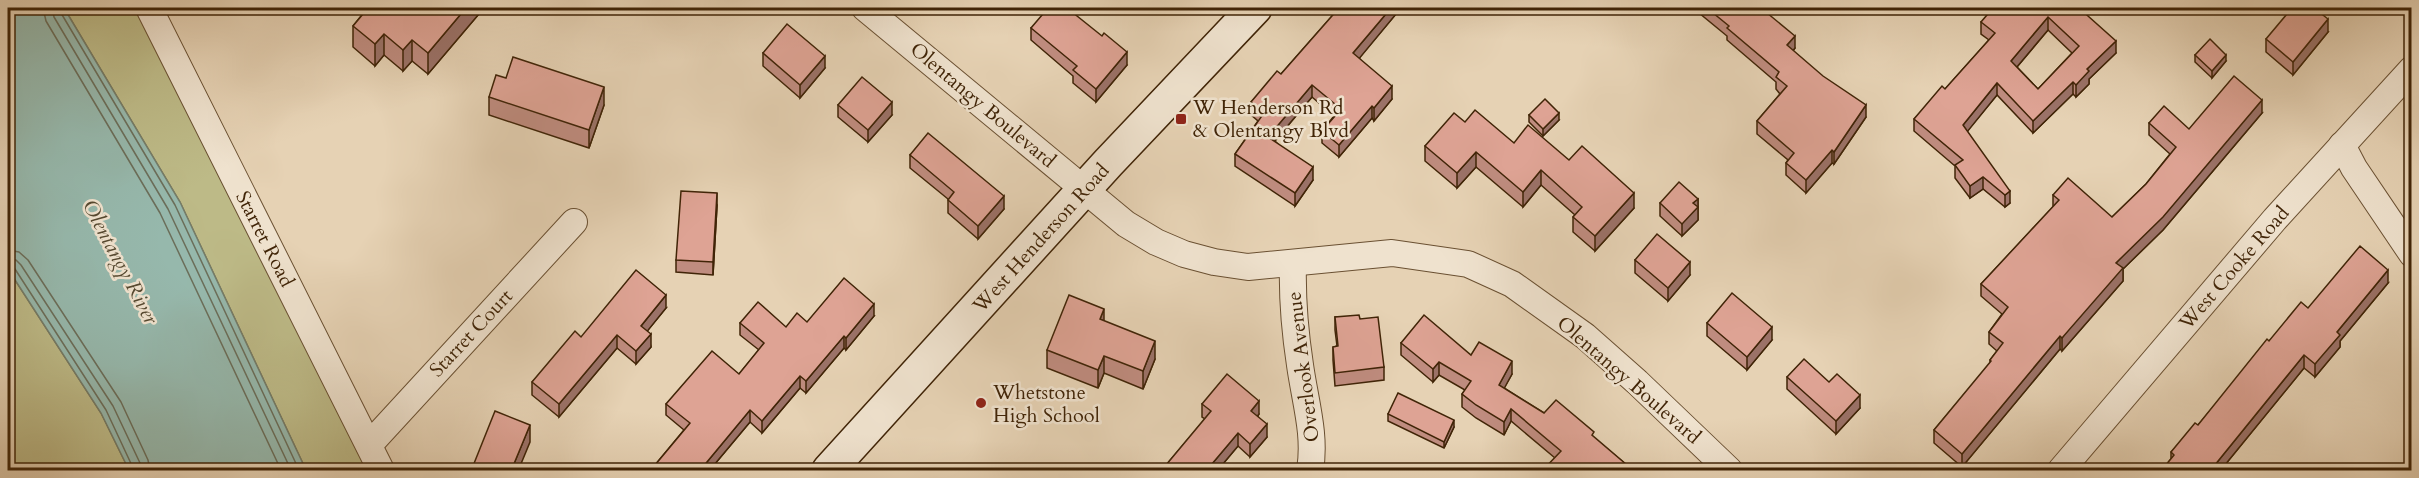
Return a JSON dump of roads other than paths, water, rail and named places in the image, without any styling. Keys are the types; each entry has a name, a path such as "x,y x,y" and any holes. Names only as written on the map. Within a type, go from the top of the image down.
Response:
{"main road":[{"name":"West Henderson Road","path":"829,471 1084,190 1255,8"}],"street":[{"name":"Starret Road","path":"149,8 381,471"},
{"name":"Olentangy Boulevard","path":"865,8 1126,224 1156,242 1184,254 1214,262 1248,267 1392,253 1468,264 1512,284 1585,336 1638,382 1729,471"},
{"name":"West Cooke Road","path":"2061,471 2275,219 2412,69"},
{"path":"2342,145 2354,168 2412,254"},
{"name":"Starret Court","path":"369,445 574,222"},
{"name":"Overlook Avenue","path":"1293,264 1292,302 1312,435 1310,471"}],"water":[{"name":"Olentangy River","path":"8,8 64,8 180,202 306,470 129,470 101,413 8,269"}],"place":[{"name":"W Henderson Rd & Olentangy Blvd","path":"1181,119"},
{"name":"Whetstone High School","path":"981,403"}]}
